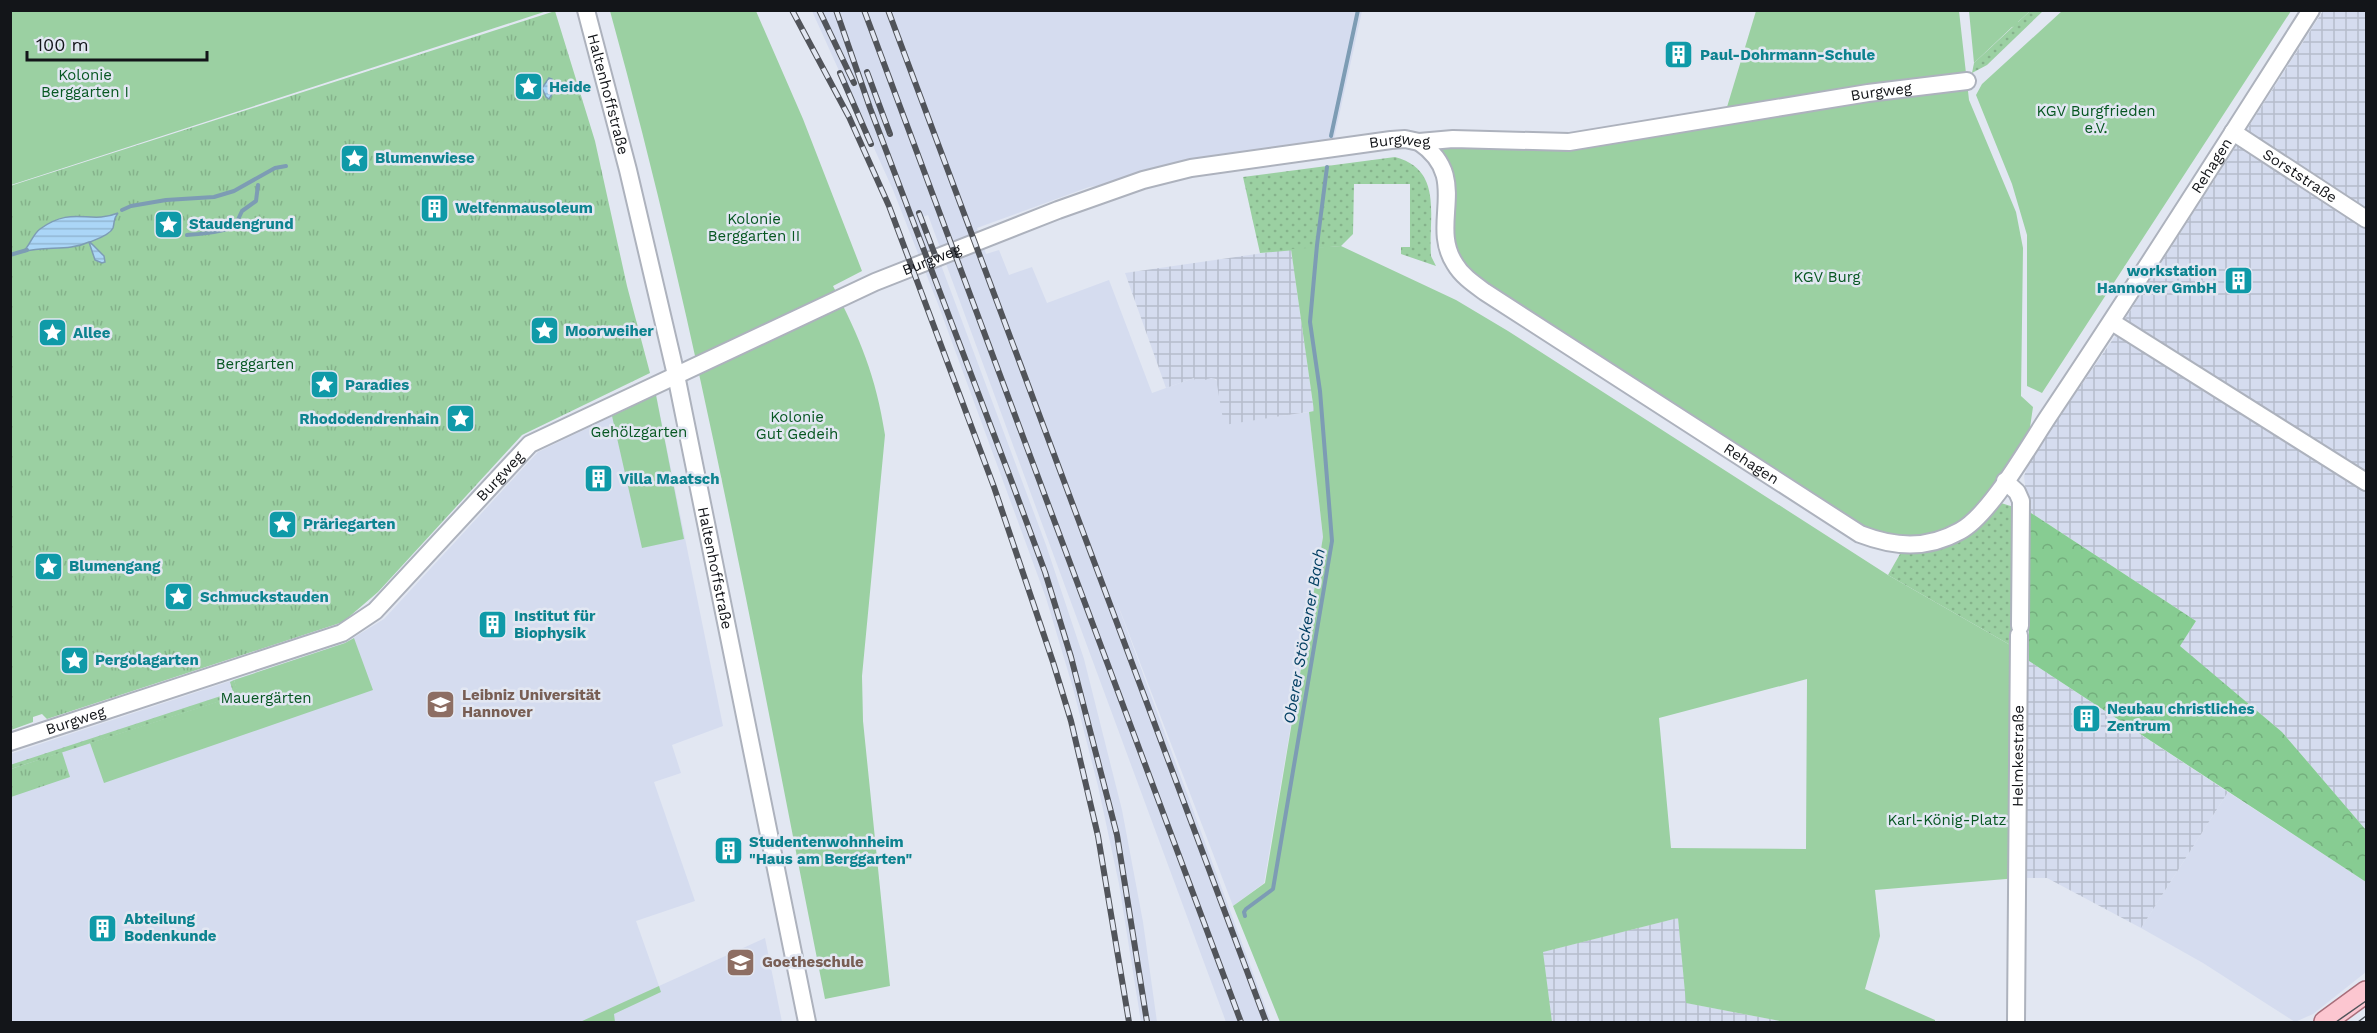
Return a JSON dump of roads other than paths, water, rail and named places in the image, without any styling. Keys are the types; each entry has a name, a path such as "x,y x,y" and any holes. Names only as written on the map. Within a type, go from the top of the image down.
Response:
{"main road":[{"path":"2325,1023 2367,992"}],"street":[{"name":"Haltenhoffstraße","path":"586,10 628,170 676,375 807,1023"},
{"name":"Rehagen","path":"1419,142 1438,158 1446,178 1446,237 1454,263 1462,275 1860,534 1884,543 1904,545 1930,543 1961,531 1974,520 2005,481 2112,322 2311,10"},
{"name":"Burgweg","path":"10,742 342,633 375,611 530,444 875,282 1143,180 1191,168 1398,139 1419,142 1453,139 1569,142 1868,93 1967,81"},
{"name":"Sorststraße","path":"2233,132 2367,219"},
{"path":"2112,322 2366,481"},
{"name":"Helmkestraße","path":"2005,481 2017,492 2021,501 2016,1023"}],"water":[{"path":"549,78 552,79 556,88 549,99 542,88"},
{"path":"118,213 109,233 90,242 104,256 105,262 95,260 89,242 73,247 23,252 38,231 52,222 62,218 98,217"}],"waterway":[{"name":"Oberer Stöckener Bach","path":"1331,136 1358,10"},
{"path":"122,210 131,206 166,200 214,197 234,191 275,168 286,166"},
{"name":"Oberer Stöckener Bach","path":"1245,916 1246,909 1273,889 1332,541 1320,391 1310,322 1327,167"},
{"path":"187,235 219,231 235,226 242,211 256,201 258,185"},
{"path":"10,255 27,250"}],"tram line":[{"path":"2336,1022 2366,1001"},
{"path":"2358,1022 2366,1016"}],"railway":[{"path":"792,10 849,117 889,206 994,487 1053,662 1071,721 1098,836 1129,1022"},
{"path":"819,10 854,83"},
{"path":"836,10 870,108 1045,572 1071,657 1117,835 1147,1022"},
{"path":"864,10 1241,1022"},
{"path":"888,10 1266,1022"},
{"path":"867,72 890,134"},
{"path":"840,73 871,144"},
{"path":"919,213 935,255"}],"place":[{"name":"Paul-Dohrmann-Schule","path":"1679,55"},
{"name":"Heide","path":"528,87"},
{"name":"Blumenwiese","path":"354,158"},
{"name":"Welfenmausoleum","path":"434,208"},
{"name":"Staudengrund","path":"168,224"},
{"name":"workstation Hannover GmbH","path":"2238,280"},
{"name":"Moorweiher","path":"544,331"},
{"name":"Allee","path":"52,333"},
{"name":"Paradies","path":"324,385"},
{"name":"Rhododendrenhain","path":"460,419"},
{"name":"Villa Maatsch","path":"598,479"},
{"name":"Präriegarten","path":"282,524"},
{"name":"Blumengang","path":"48,566"},
{"name":"Schmuckstauden","path":"179,597"},
{"name":"Institut für Biophysik","path":"493,625"},
{"name":"Pergolagarten","path":"74,660"},
{"name":"Leibniz Universität Hannover","path":"441,704"},
{"name":"Neubau christliches Zentrum","path":"2086,718"},
{"name":"Studentenwohnheim \"Haus am Berggarten\"","path":"728,851"},
{"name":"Abteilung Bodenkunde","path":"103,928"},
{"name":"Goetheschule","path":"741,962"}],"park label":[{"name":"Kolonie Berggarten I","path":"85,84"},
{"name":"KGV Burgfrieden e.V.","path":"2096,120"},
{"name":"Kolonie Berggarten II","path":"754,228"},
{"name":"KGV Burg","path":"1827,277"},
{"name":"Berggarten","path":"255,364"},
{"name":"Kolonie Gut Gedeih","path":"797,426"},
{"name":"Gehölzgarten","path":"639,432"},
{"name":"Mauergärten","path":"266,698"},
{"name":"Karl-König-Platz","path":"1947,820"}]}
